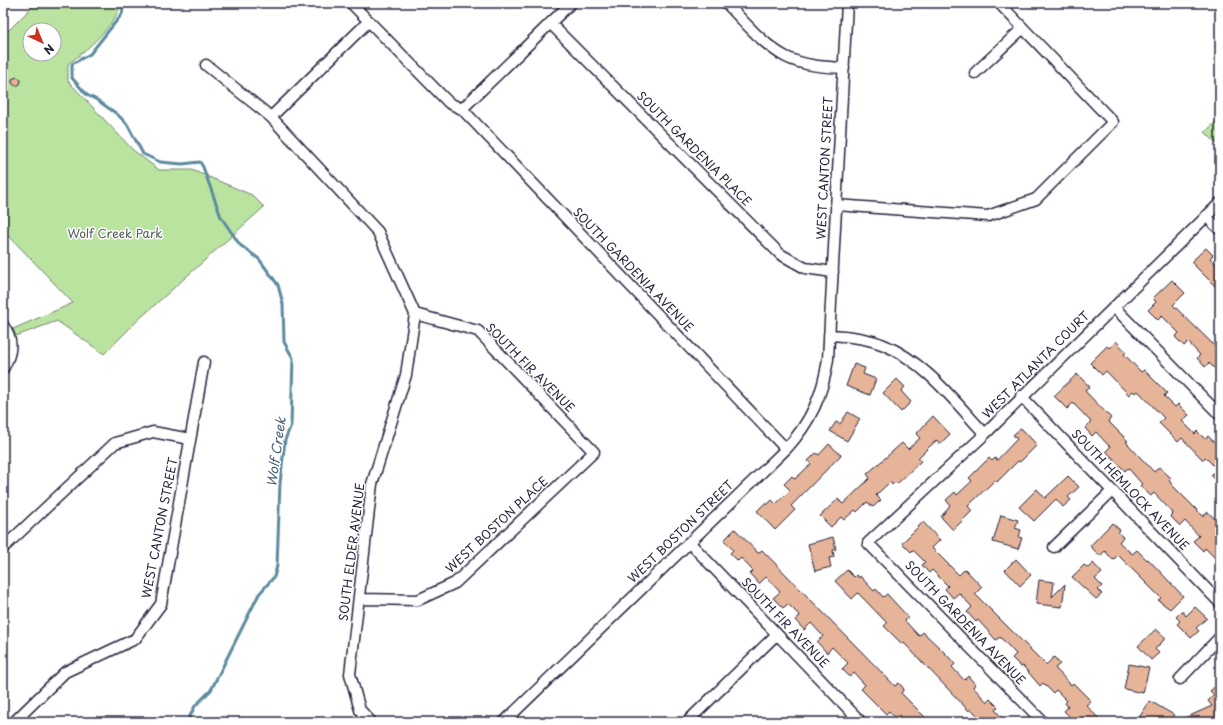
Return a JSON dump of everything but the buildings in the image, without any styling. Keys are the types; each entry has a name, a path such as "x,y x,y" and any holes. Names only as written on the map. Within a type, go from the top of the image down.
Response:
{"street":[{"name":"SOUTH GARDENIA AVENUE","path":"351,3 449,103 462,109 786,449"},
{"path":"462,109 571,3"},
{"path":"726,3 764,42 787,58 811,64 844,68"},
{"name":"WEST CANTON STREET","path":"830,335 847,3"},
{"path":"836,205 988,216 1036,200 1114,122 999,3"},
{"path":"271,117 369,21"},
{"name":"SOUTH GARDENIA PLACE","path":"550,23 780,254 805,268 833,272"},
{"path":"975,73 1023,28"},
{"path":"206,65 271,117 378,232 415,314"},
{"name":"WEST ATLANTA COURT","path":"868,543 985,434 1021,396 1220,203"},
{"path":"1206,216 1220,230"},
{"path":"1114,307 1220,415"},
{"name":"SOUTH FIR AVENUE","path":"415,314 478,331 594,452"},
{"name":"SOUTH ELDER AVENUE","path":"371,722 360,710 350,674 360,599 372,484 406,375 415,314"},
{"path":"3,325 9,333 12,346 10,357 3,369"},
{"path":"830,335 865,339 883,344 899,353 932,379 985,434"},
{"name":"WEST BOSTON STREET","path":"504,722 798,436 817,404 825,379 830,335"},
{"name":"WEST CANTON STREET","path":"14,722 65,672 135,639 161,604 204,362"},
{"name":"SOUTH HEMLOCK AVENUE","path":"1021,396 1220,603"},
{"path":"3,548 115,443 153,432 190,439"},
{"name":"WEST BOSTON PLACE","path":"360,599 418,600 455,583 594,452"},
{"path":"1054,547 1112,491"},
{"name":"SOUTH FIR AVENUE","path":"689,542 861,722"},
{"name":"SOUTH GARDENIA AVENUE","path":"868,543 1043,722"},
{"path":"687,722 777,634"},
{"path":"1180,679 1220,637"}],"green space":[{"name":"Wolf Creek Park","path":"36,3 121,3 107,29 91,45 68,64 68,81 133,150 159,170 192,170 252,195 264,207 137,321 104,354 57,321 16,336 13,329 73,303 10,237 3,236 3,36"},
{"path":"1220,118 1220,147 1205,132"}],"waterway":[{"name":"Wolf Creek","path":"124,3 122,14 90,54 72,64 72,78 87,95 117,114 127,124 143,154 160,162 182,164 200,162 221,217 240,245 259,259 278,285 283,304 284,342 293,358 291,425 285,440 280,483 277,566 274,577 259,594 211,690 195,706 187,722"}]}
